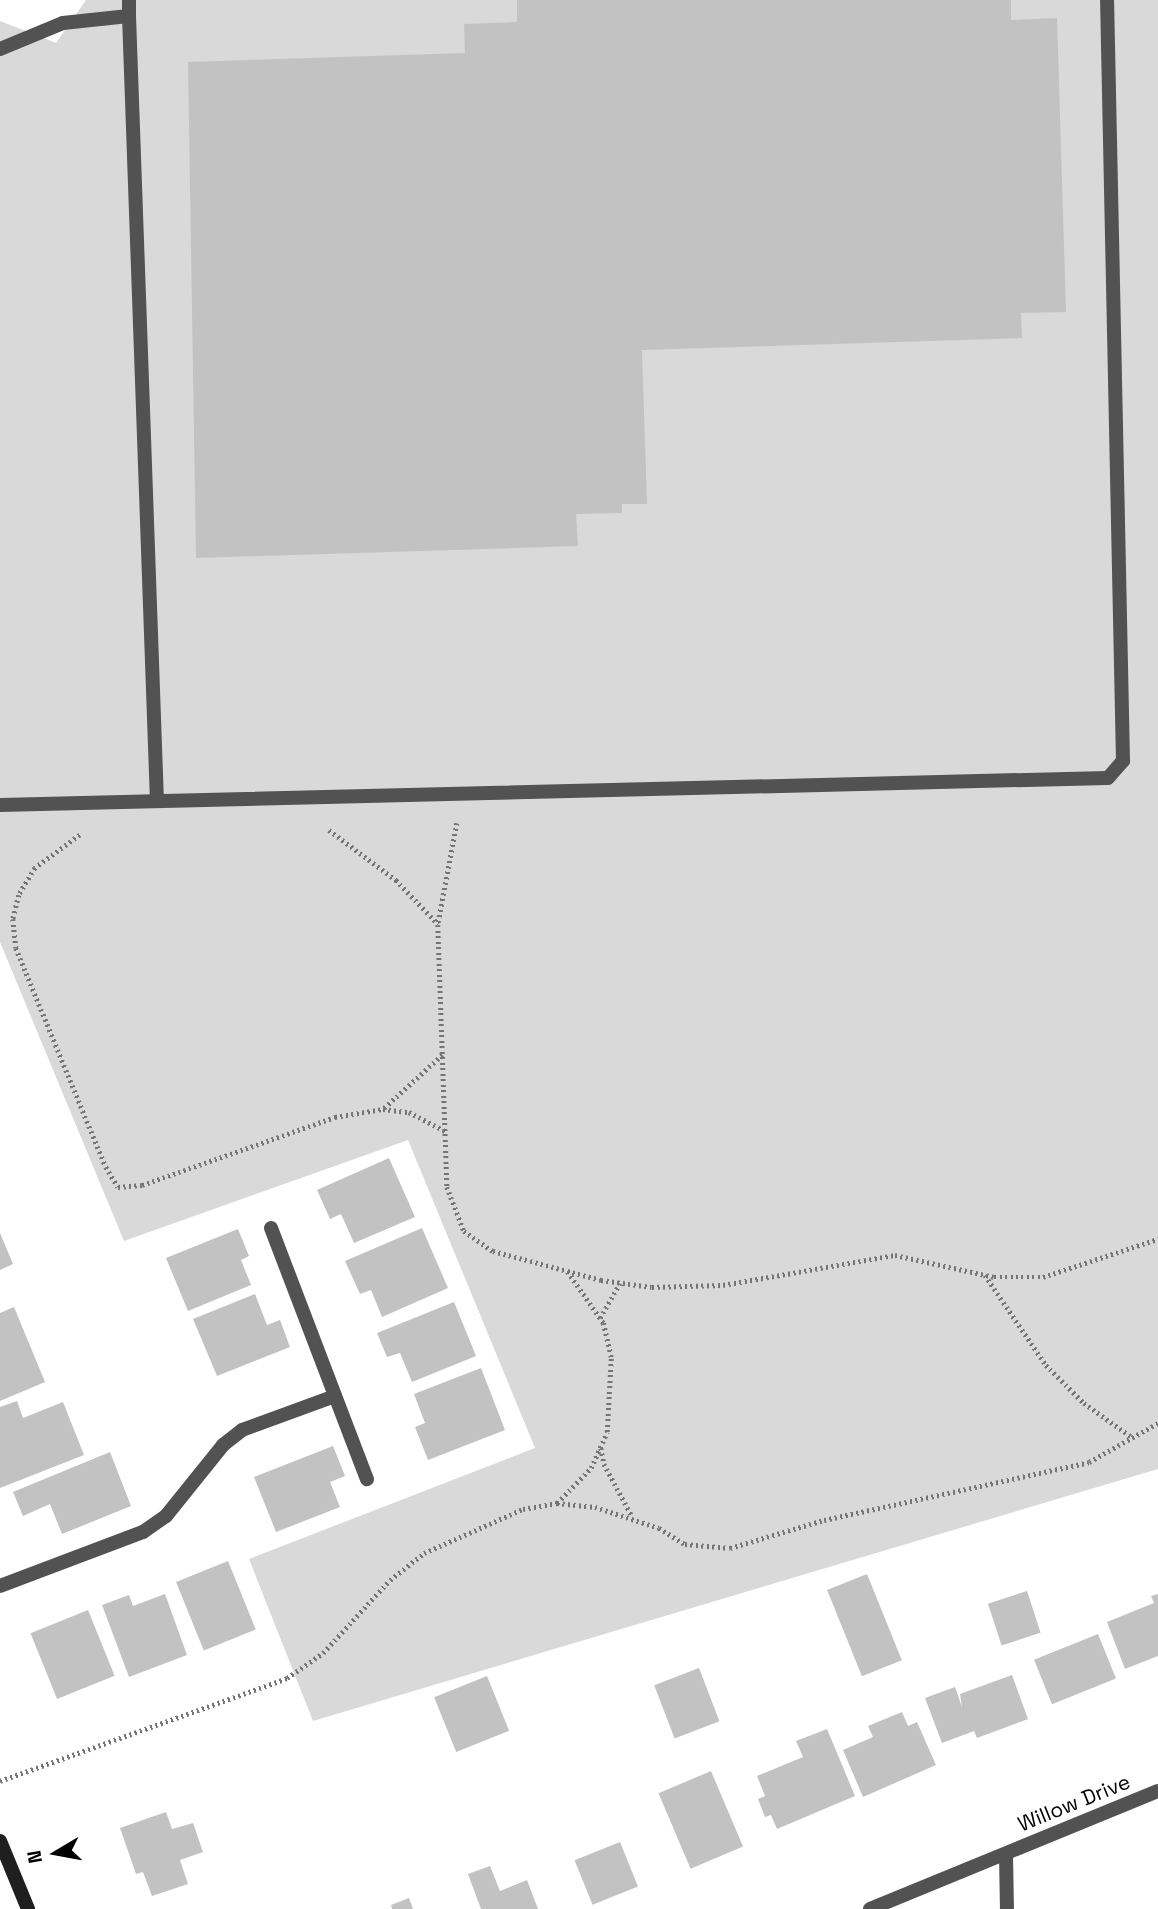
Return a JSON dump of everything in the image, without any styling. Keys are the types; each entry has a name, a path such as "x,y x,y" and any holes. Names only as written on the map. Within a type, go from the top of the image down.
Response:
{"main road":[{"path":"0,1842 28,1909"}],"street":[{"path":"129,0 157,801"},
{"path":"0,806 1108,778 1123,761 1107,0"},
{"path":"0,50 62,23 129,16"},
{"path":"271,1228 367,1479"},
{"path":"0,1586 144,1532 166,1516 223,1445 242,1430 335,1396"},
{"name":"Willow Drive","path":"870,1909 1158,1791"},
{"name":"Willow Drive","path":"1006,1854 1007,1909"}],"path":[{"path":"457,823 438,925 447,1187 464,1231 493,1251 621,1283 652,1287 723,1285 895,1255 985,1275 1043,1277 1158,1239"},
{"path":"329,830 396,880 438,925"},
{"path":"80,835 35,868 19,895 13,919 16,948 106,1167 118,1187 142,1185 335,1118 383,1109 410,1112 446,1132"},
{"path":"383,1109 443,1055"},
{"path":"557,1503 591,1468 607,1432 611,1357 600,1318 566,1269"},
{"path":"985,1275 1046,1365 1084,1403 1133,1438"},
{"path":"600,1318 621,1283"},
{"path":"0,1781 287,1678 323,1653 390,1580 424,1553 523,1509 557,1503 632,1517 685,1544 730,1548 824,1520 1089,1462 1158,1423"},
{"path":"601,1446 604,1464 632,1517"}],"shaded area":[{"path":"86,0 1158,0 1158,1469 313,1721 249,1559 535,1448 408,1140 124,1241 0,942 0,21 56,43"}],"building":[{"path":"517,0 1011,0 1011,20 1057,18 1066,312 1021,313 1022,338 642,350 647,504 622,504 622,513 576,514 578,546 196,558 188,62 465,53 464,24 517,22"},
{"path":"389,1158 415,1217 354,1243 341,1214 330,1219 317,1190"},
{"path":"422,1228 448,1288 382,1317 371,1290 360,1294 345,1261"},
{"path":"238,1229 249,1256 241,1260 251,1285 188,1311 166,1258"},
{"path":"0,1233 13,1264 0,1270"},
{"path":"255,1294 267,1325 280,1320 290,1347 217,1376 193,1319"},
{"path":"454,1302 476,1356 412,1382 400,1353 387,1357 377,1333"},
{"path":"14,1307 45,1382 0,1401 0,1313"},
{"path":"481,1368 505,1430 428,1460 415,1427 425,1423 414,1394"},
{"path":"17,1401 23,1418 63,1402 84,1455 0,1488 0,1407"},
{"path":"333,1446 345,1476 330,1482 340,1507 276,1532 254,1477"},
{"path":"110,1452 131,1506 62,1534 50,1504 23,1516 13,1492"},
{"path":"228,1561 256,1630 204,1651 176,1582"},
{"path":"867,1574 902,1660 862,1676 827,1590"},
{"path":"1027,1591 1041,1633 1002,1646 988,1604"},
{"path":"165,1594 187,1655 129,1677 102,1605 129,1595 133,1606"},
{"path":"1158,1594 1158,1656 1125,1669 1107,1622 1154,1603 1151,1596"},
{"path":"88,1610 115,1676 57,1699 31,1633"},
{"path":"1098,1634 1116,1679 1052,1704 1034,1660"},
{"path":"699,1668 719,1721 675,1738 654,1685"},
{"path":"1012,1675 1028,1719 977,1738 974,1731 942,1743 925,1698 955,1687 962,1707 960,1694"},
{"path":"487,1676 509,1731 456,1752 434,1697"},
{"path":"902,1712 908,1726 917,1722 936,1765 863,1797 843,1750 873,1737 868,1726"},
{"path":"827,1729 855,1796 777,1829 771,1815 765,1817 758,1799 765,1796 757,1776 803,1757 796,1741"},
{"path":"711,1771 743,1846 691,1869 659,1793"},
{"path":"166,1812 172,1829 193,1823 203,1852 180,1860 188,1884 152,1896 143,1872 136,1874 120,1828"},
{"path":"620,1842 638,1887 593,1905 575,1860"},
{"path":"490,1866 500,1891 527,1880 538,1909 481,1909 468,1874"},
{"path":"409,1898 413,1909 392,1909 391,1905"}]}
